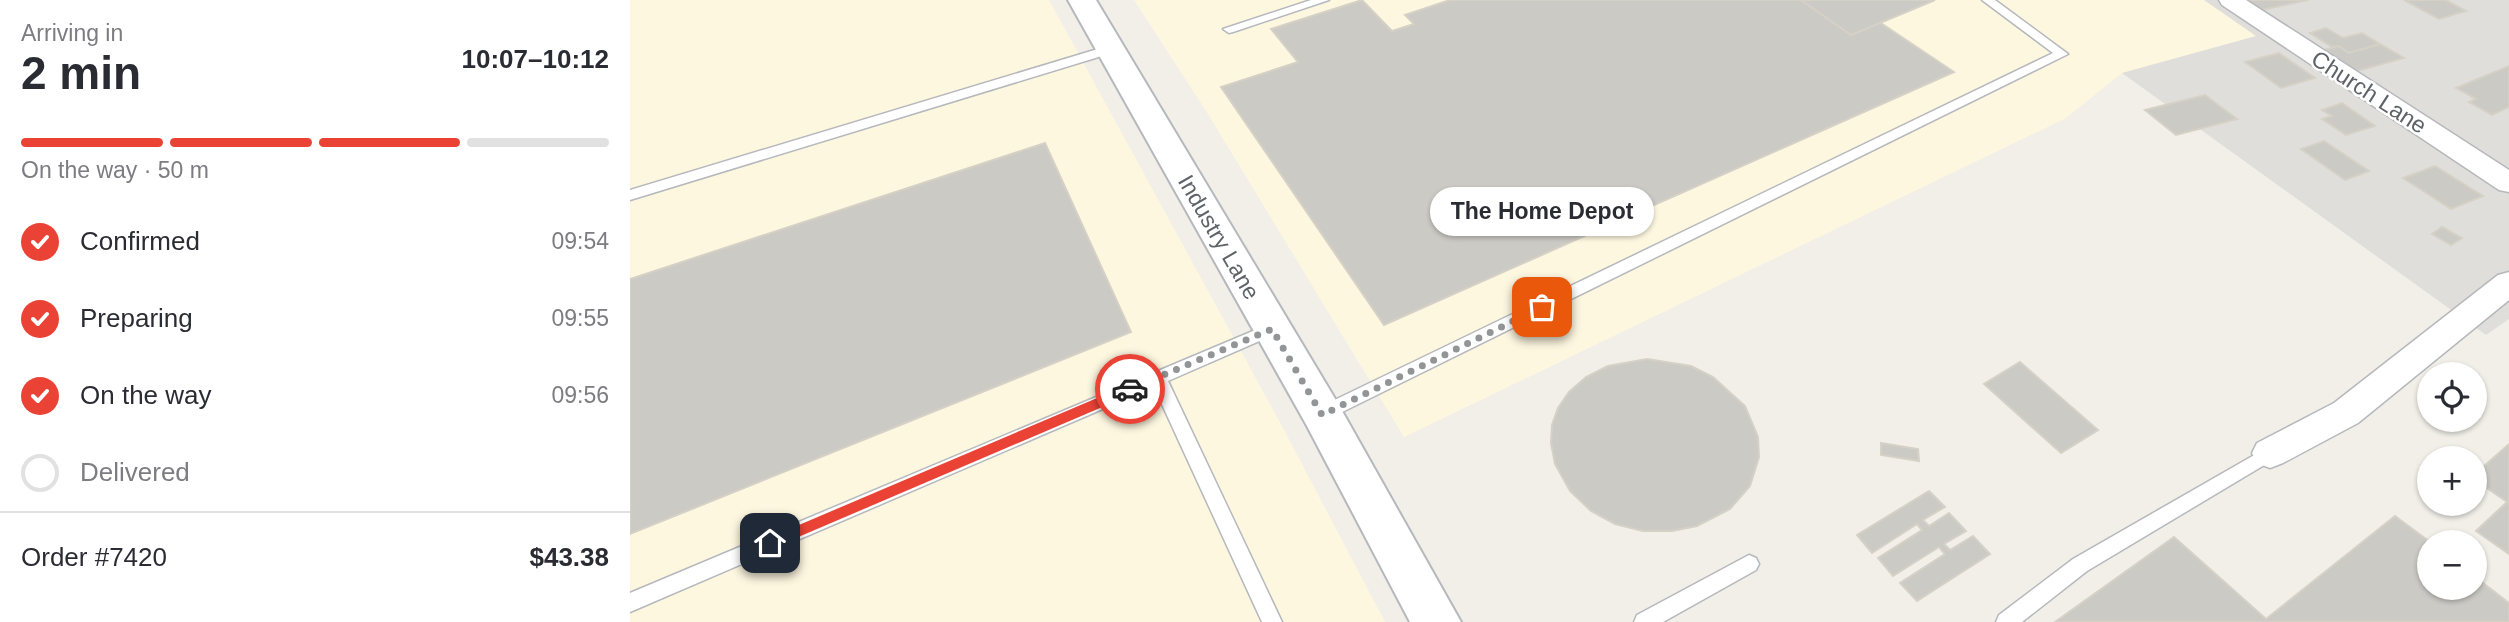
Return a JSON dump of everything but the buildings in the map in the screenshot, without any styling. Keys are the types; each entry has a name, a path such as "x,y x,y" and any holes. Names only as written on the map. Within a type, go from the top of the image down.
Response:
{"street":[{"name":"Industry Lane","path":"1082,0 1322,415 1436,622"},
{"name":"Church Lane","path":"2230,0 2509,183"},
{"path":"2270,453 2346,413 2509,283"}],"lane":[{"path":"1229,29 1323,0"},
{"path":"1322,415 2062,54 1988,0"},
{"path":"630,195 1111,49"},
{"path":"630,603 1272,329"},
{"path":"1158,377 1272,622"},
{"path":"2006,622 2080,565 2270,453"},
{"path":"1644,622 1748,564"}],"shaded area":[{"path":"630,0 1049,0 1284,430 1385,622 630,622"},
{"path":"1134,0 2204,0 2257,36 2122,73 2066,118 1404,437 1208,114"},
{"path":"2204,0 2509,0 2509,319 2486,335 2122,73 2256,36"}],"way so far":[{"path":"1130,389 1272,329 1322,415 1542,307"}],"place":[{"name":"The Home Depot","path":"1542,307"}],"route":[{"path":"770,543 1130,389"}]}
